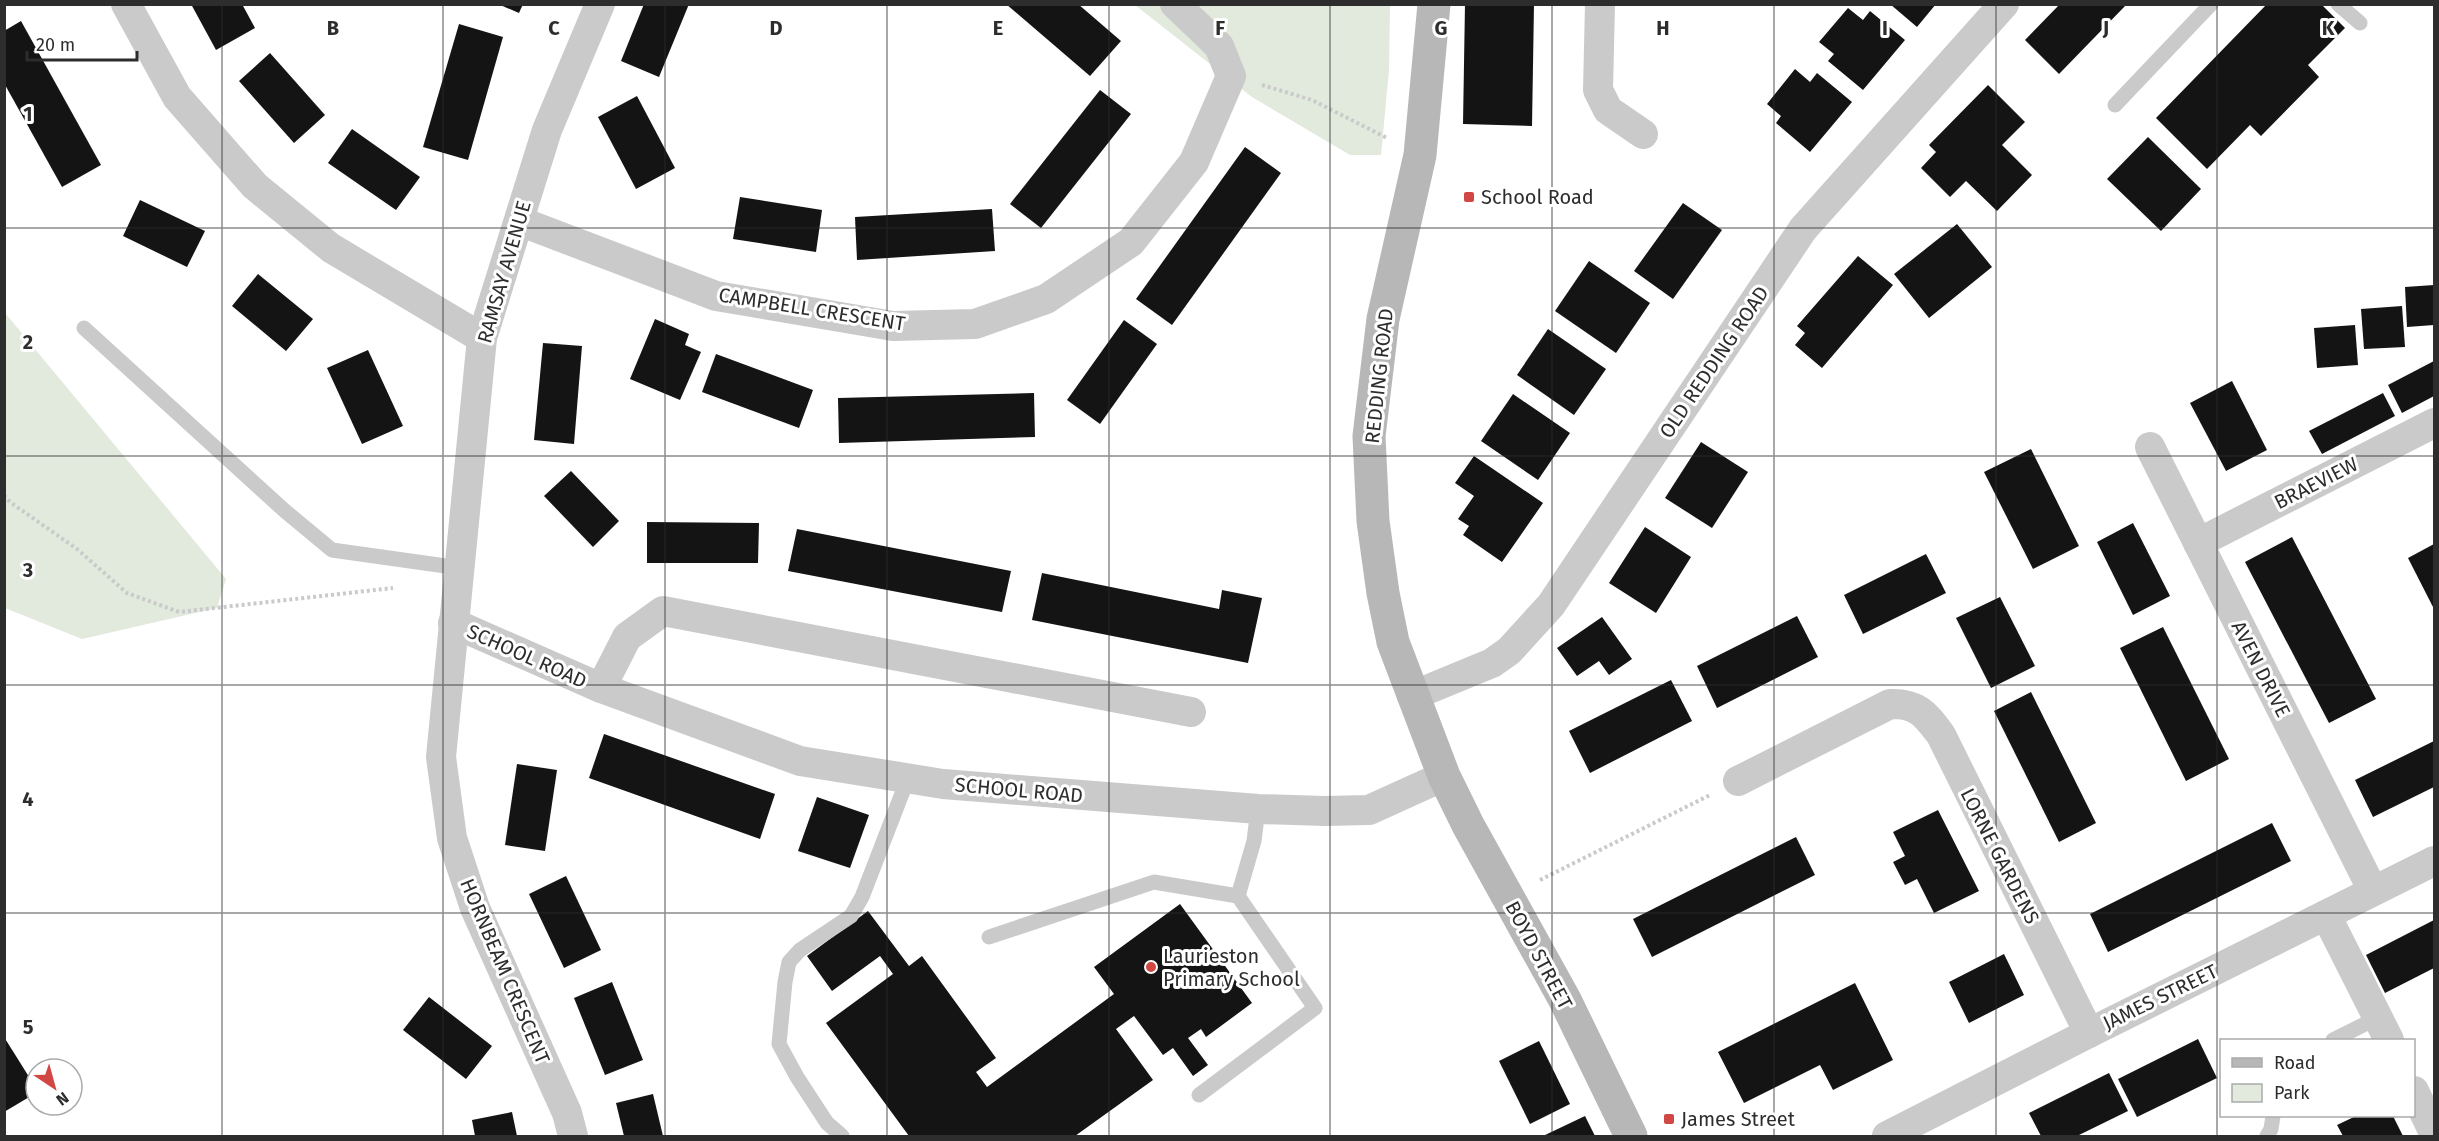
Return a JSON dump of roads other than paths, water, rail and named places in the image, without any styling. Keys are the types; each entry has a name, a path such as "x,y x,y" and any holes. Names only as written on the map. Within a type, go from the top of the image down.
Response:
{"street":[{"path":"126,4 177,97 255,186 332,248 482,338"},
{"name":"RAMSAY AVENUE","path":"453,623 482,338 547,130 600,4"},
{"name":"CAMPBELL CRESCENT","path":"519,221 716,296 893,326 975,324 1046,299 1131,242 1194,162 1231,76 1219,46 1175,4"},
{"name":"REDDING ROAD","path":"1434,4 1420,155 1383,319 1369,436 1373,520 1383,593 1393,642 1444,776"},
{"path":"1600,4 1598,90 1608,110 1643,134"},
{"name":"OLD REDDING ROAD","path":"1412,696 1492,663 1509,651 1551,605 1803,229 2004,4"},
{"name":"BRAEVIEW","path":"2198,543 2434,423"},
{"name":"AVEN DRIVE","path":"2150,447 2373,891"},
{"name":"SCHOOL ROAD","path":"601,688 627,637 663,611 1191,712"},
{"name":"SCHOOL ROAD","path":"453,623 601,688 800,761 943,784 1258,809 1325,811 1369,810 1444,776"},
{"name":"HORNBEAM CRESCENT","path":"453,623 441,757 452,838 475,908 567,1113 573,1137"},
{"name":"LORNE GARDENS","path":"1738,781 1890,704 1906,703 1926,716 1941,735 2089,1033"},
{"name":"BOYD STREET","path":"1444,776 1564,1000 1631,1137"},
{"name":"JAMES STREET","path":"1904,1133 2089,1033 2434,861"},
{"path":"2326,915 2383,1029"},
{"path":"2415,1092 2434,1133"}],"lane":[{"path":"2115,105 2211,4"},
{"path":"2338,4 2360,23"},
{"path":"84,328 285,511 332,550 460,568"},
{"path":"842,1137 828,1123 796,1077 779,1044 785,982 789,962 801,950 851,916 862,897 908,778"},
{"path":"1238,896 1254,841 1258,809"},
{"path":"989,937 1154,882 1238,896 1316,1008 1199,1095"},
{"path":"2341,1039 2383,1029"},
{"path":"2267,1137 2273,1117"}],"place":[{"name":"School Road","path":"1469,197"},
{"name":"Laurieston Primary School","path":"1151,967"},
{"name":"James Street","path":"1669,1119"}]}
